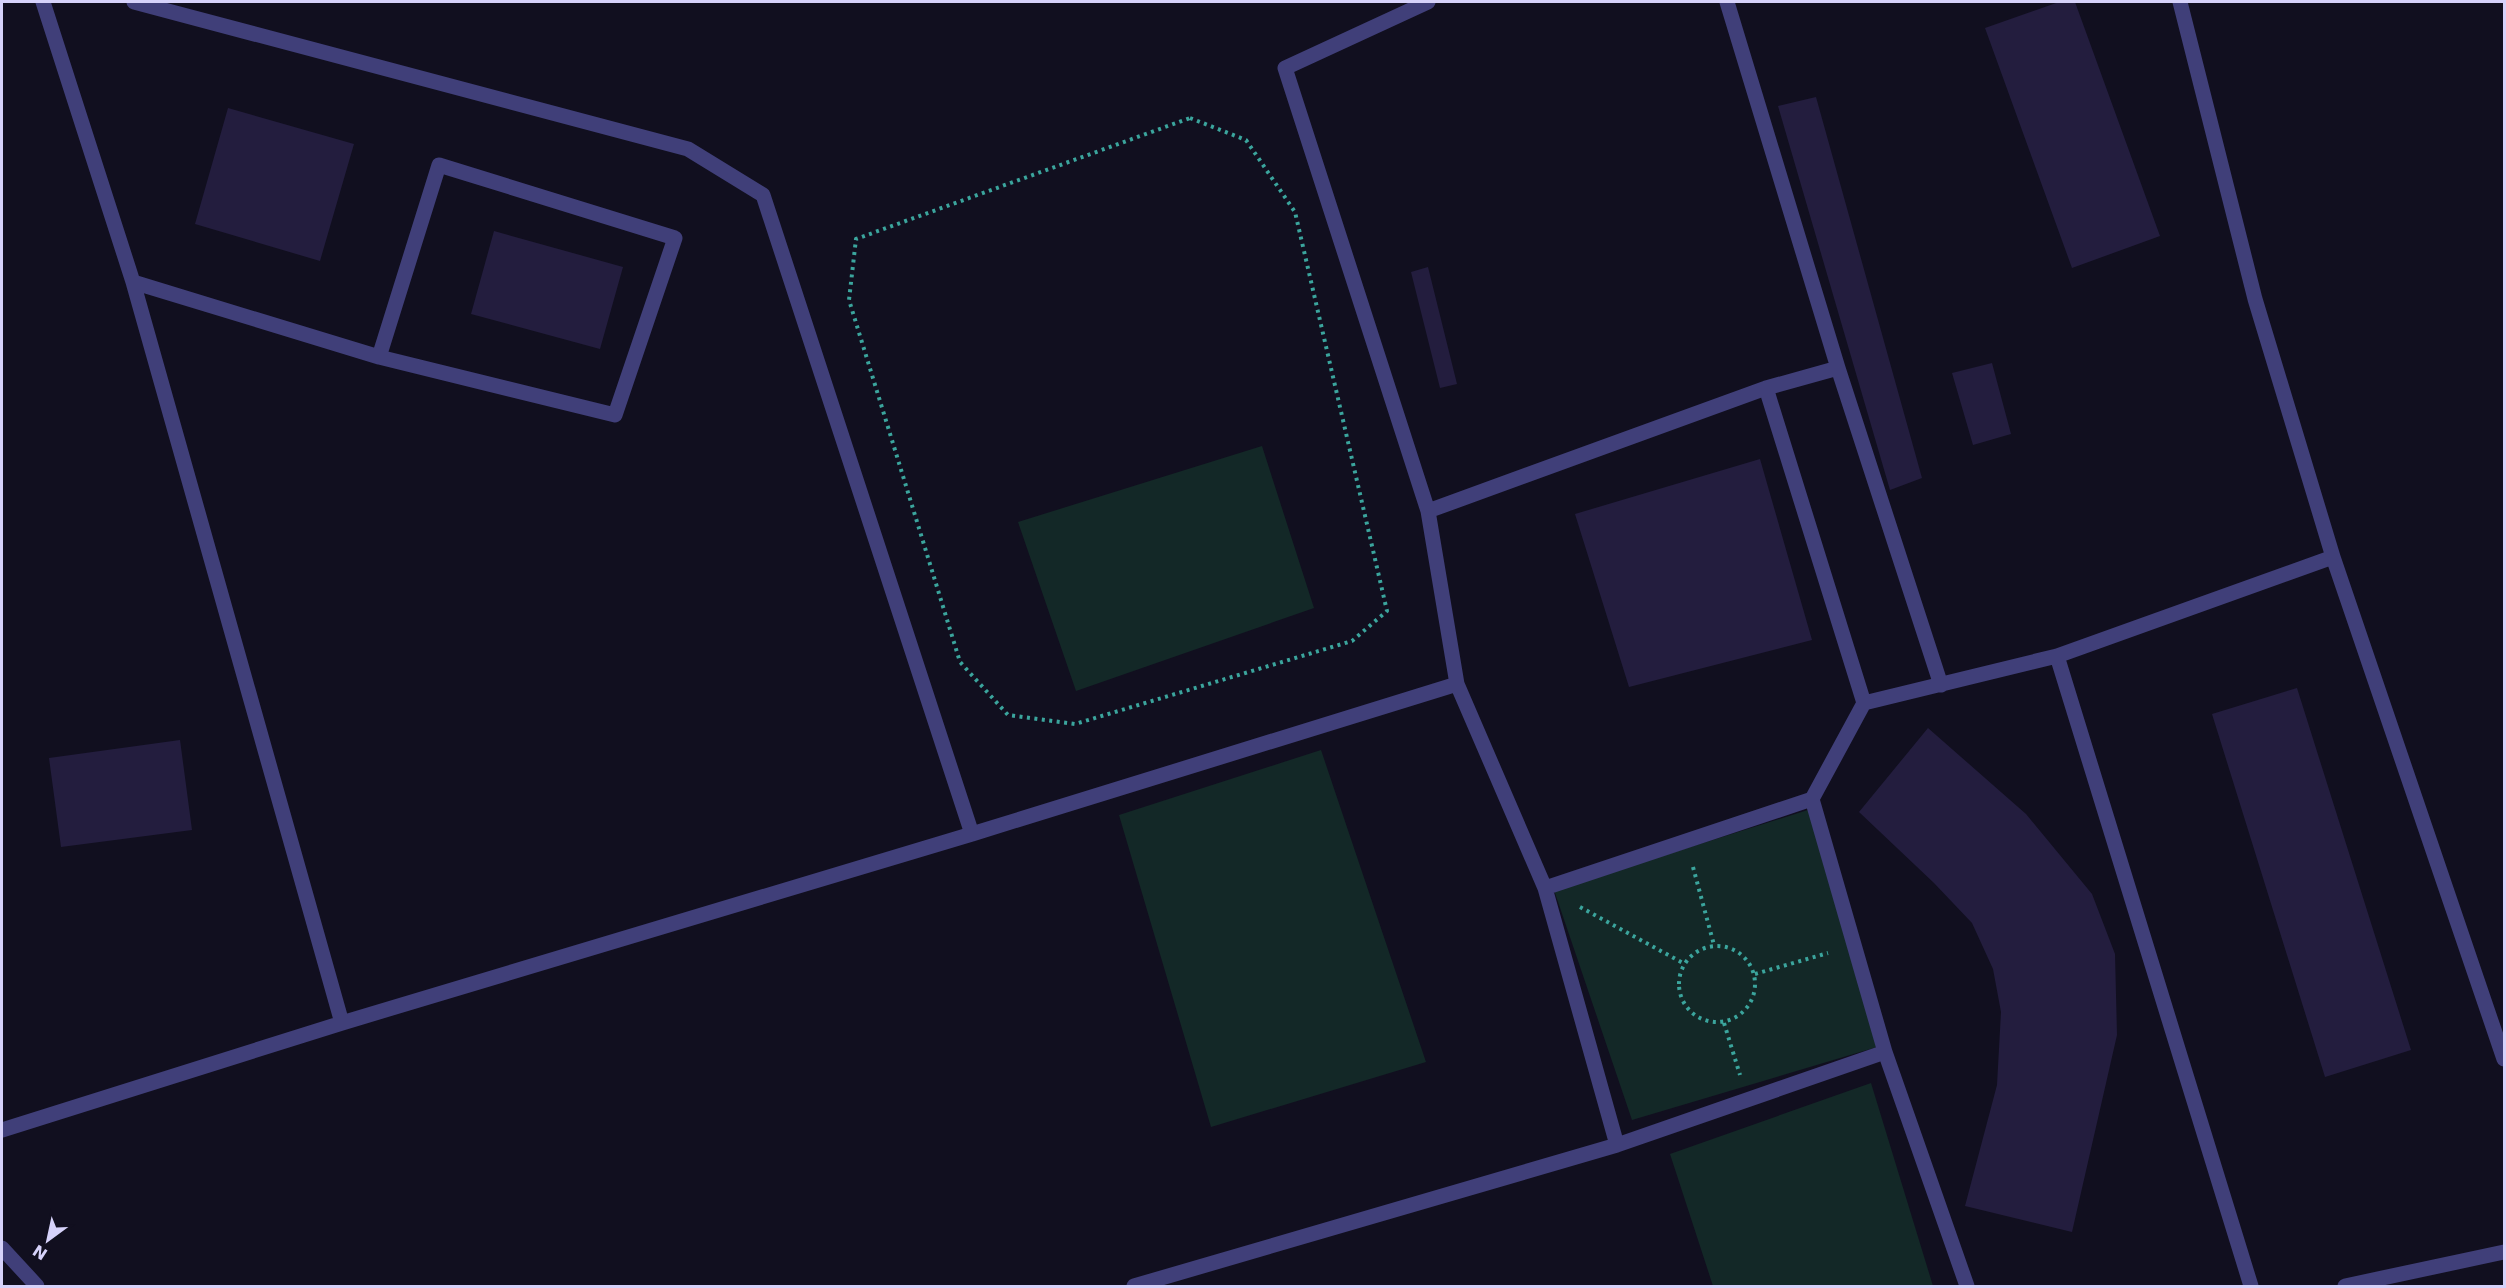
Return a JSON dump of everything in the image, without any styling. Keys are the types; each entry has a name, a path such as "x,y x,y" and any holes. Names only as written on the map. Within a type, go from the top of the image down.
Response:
{"lane":[{"path":"43,2 133,282 342,1023"},
{"path":"134,2 688,149 763,195 972,834"},
{"path":"1428,2 1285,68 1428,511 1457,684 1545,888 1617,1145"},
{"path":"1727,2 1838,368 1941,685"},
{"path":"2180,2 2255,299 2333,557 2505,1059"},
{"path":"133,282 379,357 615,415 675,238 439,165 379,357"},
{"path":"1428,511 1766,388 1838,368"},
{"path":"1545,888 1812,799 1864,702 1766,388"},
{"path":"1864,702 2057,656 2333,557"},
{"path":"2057,656 2251,1287"},
{"path":"2,1130 342,1023 972,834 1457,684"},
{"path":"1812,799 1885,1052 1966,1287"},
{"path":"1134,1287 1617,1145 1885,1052"},
{"path":"2,1248 37,1287"},
{"path":"2345,1287 2505,1252"}],"path":[{"path":"1190,118 1246,140 1295,212 1387,611 1352,641 1075,724 1008,716 960,662 849,300 856,239 1190,118"},
{"path":"1686,841 1714,945"},
{"path":"1545,888 1683,963"},
{"path":"1714,945 1739,951 1750,962 1755,974 1755,990 1751,1003 1743,1013 1724,1023 1699,1018 1688,1009 1681,998 1679,984 1683,963 1701,948 1714,945"},
{"path":"1755,974 1855,945"},
{"path":"1724,1023 1747,1099"}],"green space":[{"path":"1262,446 1314,608 1076,691 1018,522"},
{"path":"1321,750 1426,1062 1211,1127 1119,815"},
{"path":"1811,809 1877,1047 1632,1120 1554,890"},
{"path":"1871,1083 1933,1286 1713,1286 1670,1154"}],"building":[{"path":"2059,2 2075,2 2160,236 2072,268 1985,28"},
{"path":"1816,97 1922,478 1890,490 1778,106"},
{"path":"228,108 354,144 320,261 195,224"},
{"path":"494,231 623,267 600,349 471,314"},
{"path":"1428,267 1457,384 1440,388 1411,272"},
{"path":"1992,363 2011,434 1973,445 1952,373"},
{"path":"1760,459 1812,640 1629,687 1575,514"},
{"path":"2297,688 2411,1050 2325,1077 2212,714"},
{"path":"1928,728 2026,814 2092,894 2115,954 2117,1035 2072,1232 1965,1206 1997,1085 2001,1012 1993,969 1972,923 1934,883 1859,812"},
{"path":"180,740 192,830 61,847 49,758"}]}
